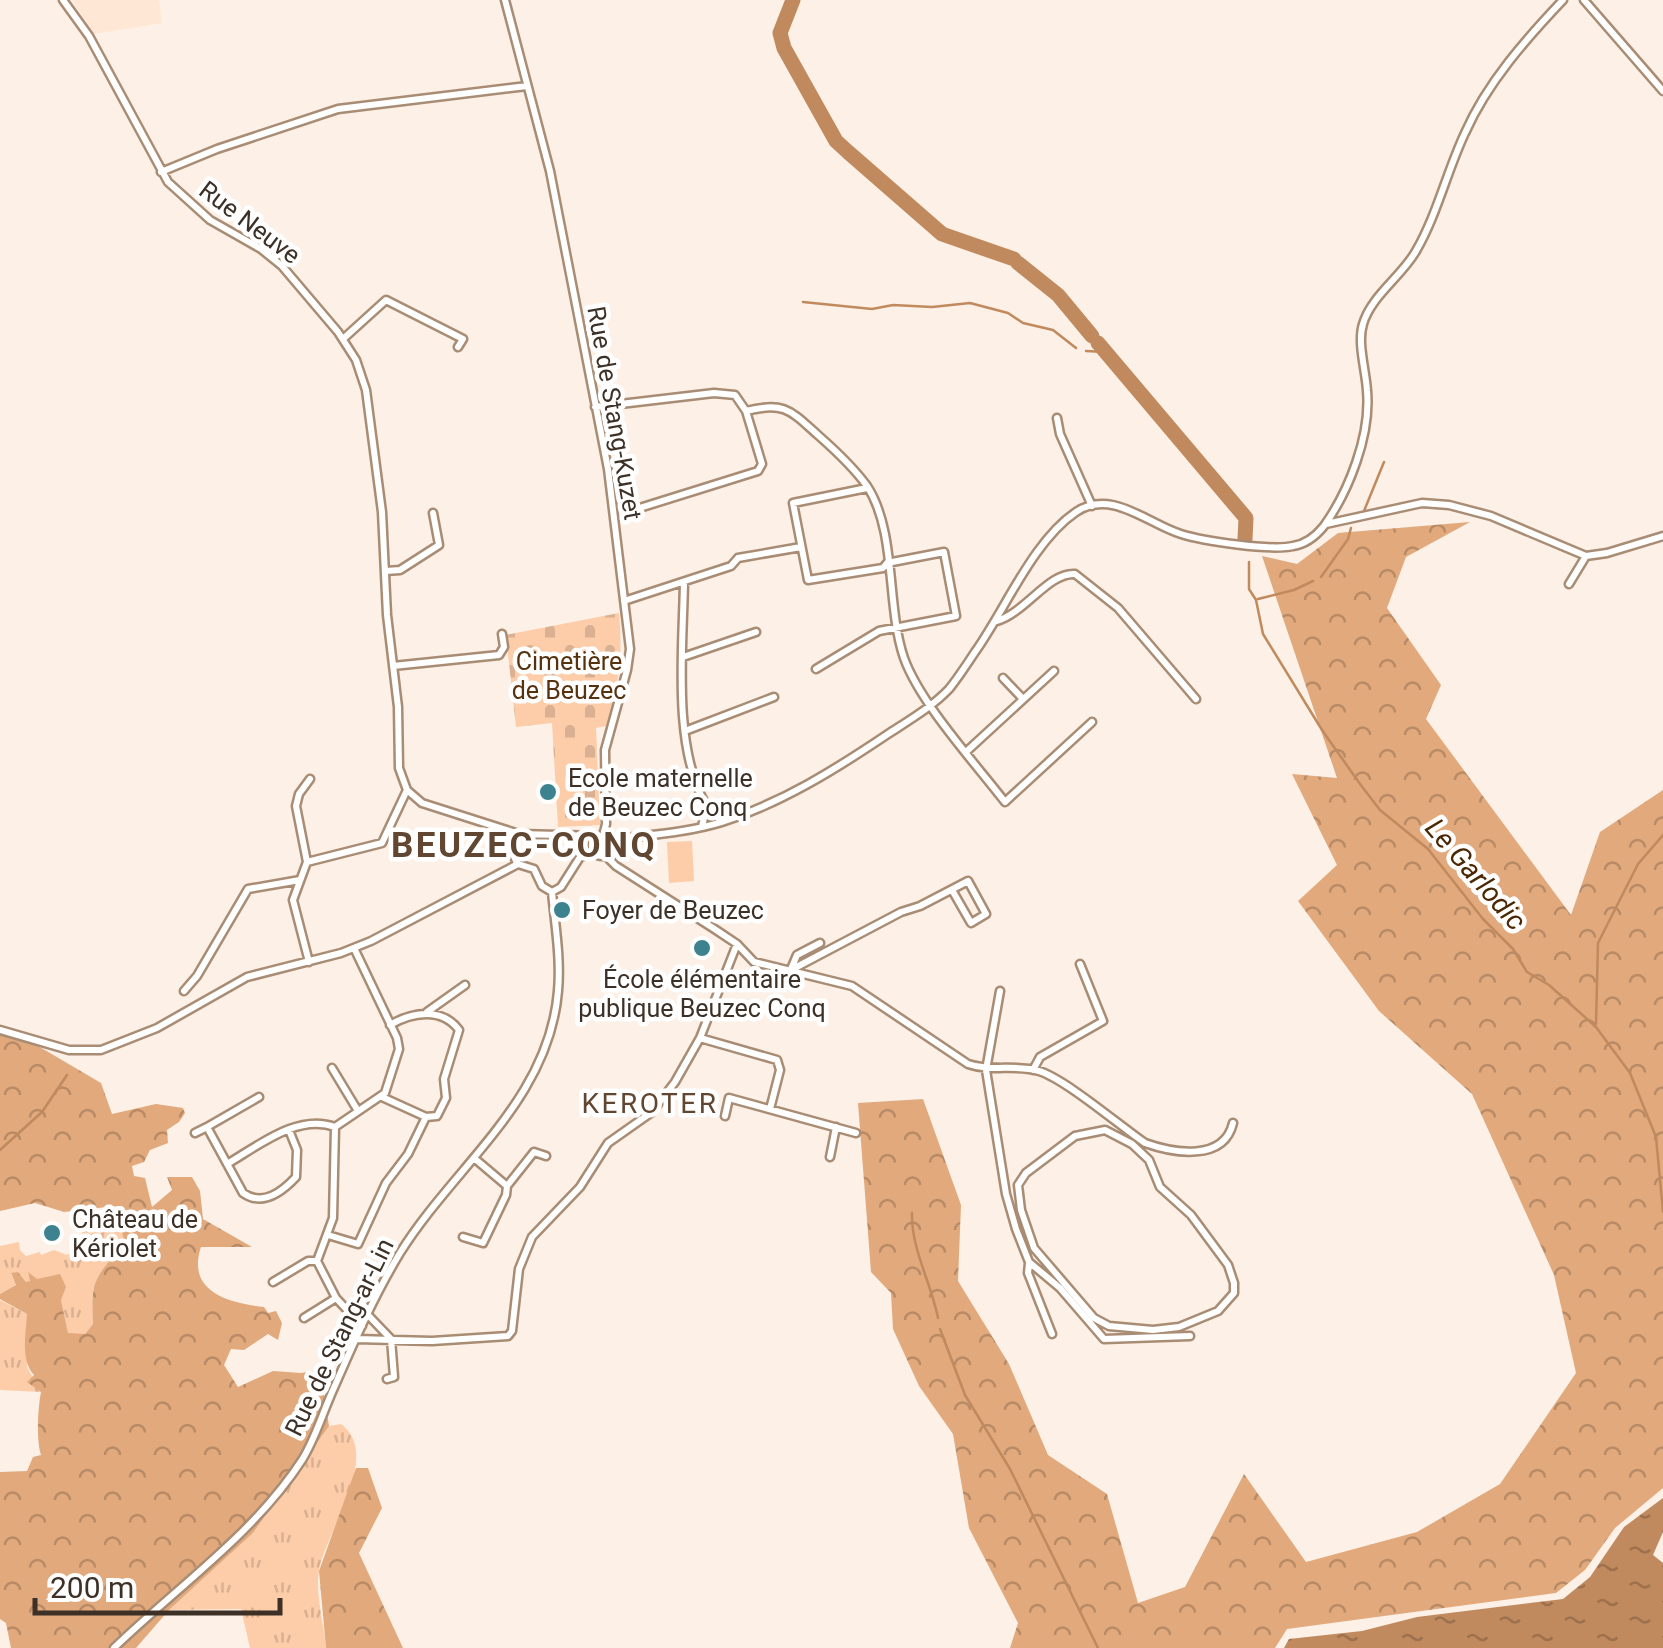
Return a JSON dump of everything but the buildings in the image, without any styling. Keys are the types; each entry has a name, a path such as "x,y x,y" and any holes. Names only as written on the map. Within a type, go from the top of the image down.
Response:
{"street":[{"name":"Rue Neuve","path":"63,0 89,36 161,172 184,199 210,220 261,249 282,266 356,360 366,390 384,528 399,768 406,790"},
{"name":"Rue de Stang-Kuzet","path":"505,0 550,171 613,495 630,649 628,670 605,750 604,838"},
{"path":"307,862 382,843 406,790 422,802 518,834 604,838 721,822 815,781 948,690 996,621 1018,579 1068,517 1082,508 1121,506 1192,537 1279,548 1313,538 1353,470 1362,434 1368,397 1361,330 1367,312 1404,272 1418,248 1475,112 1490,88 1564,0"},
{"path":"1584,0 1663,91"},
{"path":"161,172 217,148 338,109 527,86"},
{"path":"343,339 386,300 463,338 458,347"},
{"path":"595,407 714,393 735,396 746,410 762,464 758,471 634,510"},
{"path":"746,410 772,404 790,410 868,488 882,525 896,627 905,661 930,704 1006,802 1092,722"},
{"path":"1057,418 1092,506"},
{"path":"816,668 879,631 956,616 944,552 887,562 883,568 808,580 793,503 868,488"},
{"path":"1324,525 1356,520 1403,505 1449,505 1491,516 1586,556 1663,536"},
{"path":"386,571 400,570 439,545 433,513"},
{"path":"624,602 731,566 738,558 801,547"},
{"path":"1569,584 1586,556"},
{"path":"996,621 1012,616 1057,577 1075,574 1118,608 1196,699"},
{"path":"684,582 685,732 707,806 721,822"},
{"path":"683,656 756,632"},
{"path":"393,666 499,655 504,647 502,634"},
{"path":"967,752 1054,671"},
{"path":"1003,678 1023,700"},
{"path":"685,732 774,697"},
{"path":"309,962 293,900 307,862 296,806 310,779"},
{"path":"702,826 707,806"},
{"path":"518,834 514,841 518,864"},
{"path":"595,852 593,842 604,838"},
{"path":"604,838 611,849 605,855"},
{"path":"0,1030 90,1052 157,1028 247,977 354,948 518,864 534,868 542,886 552,892 561,887 580,857 595,852 737,944 754,962 852,986 947,1051 986,1070 1033,1070 1054,1079 1145,1142 1184,1151 1204,1151 1216,1147 1231,1134 1233,1124"},
{"path":"184,990 197,976 248,889 300,880"},
{"path":"790,970 968,881 986,914 970,923 952,890"},
{"name":"Rue de Stang-ar-Lin","path":"114,1648 230,1543 303,1458 356,1338 418,1225 521,1099 550,1030 559,978 552,892"},
{"path":"790,970 797,956 820,943"},
{"path":"356,1338 432,1342 508,1336 526,1247 541,1225 580,1187 608,1143 640,1122 663,1099 700,1038 737,944"},
{"path":"335,1127 382,1097 399,1049 354,948"},
{"path":"1033,1070 1040,1057 1103,1021 1080,964"},
{"path":"426,1013 464,985"},
{"path":"1000,991 986,1070 1006,1194 1029,1262 1028,1273 1052,1334"},
{"path":"382,1097 426,1117 437,1116 446,1098 444,1079 459,1030 452,1023 426,1013 411,1013 390,1024"},
{"path":"700,1038 777,1060 780,1070 770,1108"},
{"path":"332,1068 358,1111"},
{"path":"195,1133 259,1097"},
{"path":"725,1116 729,1098 856,1132"},
{"path":"1104,1130 1106,1116"},
{"path":"328,1235 358,1244 386,1183 408,1154 426,1117"},
{"path":"227,1164 295,1125 326,1123 335,1127"},
{"path":"207,1127 243,1193 250,1198 266,1199 284,1190 296,1177 298,1163 289,1130"},
{"path":"317,1261 332,1218 335,1127"},
{"path":"830,1157 836,1127"},
{"path":"1104,1130 1132,1144 1148,1160 1160,1187 1191,1215 1228,1265 1234,1293 1218,1310 1180,1327 1153,1330 1108,1326 1094,1318 1034,1248 1021,1210 1018,1185 1026,1172 1075,1136 1104,1130"},
{"path":"463,1237 483,1243 507,1186 534,1152 546,1156"},
{"path":"473,1158 507,1186"},
{"path":"273,1282 308,1261 317,1261"},
{"path":"317,1261 336,1298 362,1326"},
{"path":"1029,1262 1060,1288 1104,1339 1190,1336"},
{"path":"304,1318 336,1298"},
{"path":"368,1314 391,1339 394,1377 387,1380"}],"shaded area":[{"path":"72,0 159,0 162,23 94,34"}],"green space":[{"path":"1470,522 1406,557 1387,608 1441,685 1426,719 1571,915 1600,832 1663,790 1663,1488 1615,1528 1585,1570 1556,1593 1287,1629 1275,1648 1010,1648 1018,1623 969,1528 953,1434 919,1386 893,1329 891,1293 871,1272 858,1103 923,1099 961,1205 958,1281 1009,1364 1048,1455 1107,1494 1138,1603 1185,1587 1244,1474 1306,1562 1417,1532 1500,1484 1576,1373 1554,1275 1472,1094 1379,1011 1298,901 1337,865 1292,774 1337,778 1262,556 1297,564 1338,533"},
{"name":"Cimetière de Beuzec","path":"619,613 617,683 606,726 596,728 600,825 558,827 552,723 516,727 506,635"},
{"path":"692,841 694,881 669,883 667,842"},
{"path":"0,1034 38,1046 101,1083 112,1114 156,1104 183,1108 185,1113 179,1122 167,1130 168,1143 150,1150 144,1162 132,1166 134,1176 145,1178 152,1207 172,1190 167,1177 192,1177 200,1191 203,1219 252,1247 201,1247 198,1262 205,1285 225,1298 264,1307 268,1313 276,1311 282,1323 278,1340 268,1334 244,1350 231,1349 224,1365 238,1387 273,1371 320,1370 329,1426 253,1533 169,1610 136,1648 11,1648 6,1623 0,1619 0,1472 27,1471 33,1457 41,1455 41,1392 27,1382 34,1375 25,1354 27,1314 0,1299 0,1294 16,1285 11,1273 18,1272 26,1282 30,1281 28,1272 37,1279 60,1274 66,1287 61,1300 68,1333 85,1334 93,1324 93,1294 98,1277 124,1240 115,1206 64,1212 35,1203 0,1211"},
{"path":"109,1212 111,1218 119,1216 124,1240 98,1277 93,1294 93,1324 85,1334 68,1334 61,1300 28,1273 31,1282 26,1282 18,1272 11,1274 16,1285 0,1294 0,1246 19,1242 26,1256 54,1250 67,1255 74,1244 84,1241 79,1219"},
{"path":"0,1300 27,1314 27,1367 41,1392 0,1390"},
{"path":"341,1424 352,1438 356,1454 348,1494 319,1570 326,1648 250,1648 241,1609 169,1610 253,1533 329,1426"},
{"path":"356,1468 368,1468 382,1508 359,1553 403,1648 326,1648 319,1571"}],"water":[{"path":"1663,1498 1663,1532 1653,1555 1663,1563 1663,1648 1284,1648 1289,1639 1362,1631 1417,1617 1563,1599 1590,1577 1624,1527"}],"waterway":[{"name":"Le Garlodic","path":"793,0 780,33 784,48 836,141 942,234 1014,259"},
{"name":"Le Garlodic","path":"1018,263 1058,295 1092,336"},
{"path":"803,302 872,309 970,303 1053,330 1076,348"},
{"name":"Le Garlodic","path":"1098,343 1246,518 1245,539"},
{"path":"1086,351 1106,352"},
{"path":"1364,511 1384,462"},
{"path":"1321,577 1348,539 1351,528"},
{"name":"Le Garlodic","path":"1249,562 1249,589 1256,600 1263,634 1360,784 1380,810 1428,849 1483,919 1513,949 1527,972 1549,985 1596,1027 1630,1073 1656,1137 1663,1212"},
{"path":"1258,599 1313,581"},
{"path":"1596,1024 1598,943 1638,864 1663,835"},
{"path":"0,1150 42,1112 67,1075"},
{"path":"912,1213 915,1240 938,1318"},
{"path":"940,1329 965,1395 1010,1469 1098,1648"}],"place":[{"name":"Ecole maternelle de Beuzec Conq","path":"548,792"},
{"name":"Foyer de Beuzec","path":"562,910"},
{"name":"École élémentaire publique Beuzec Conq","path":"702,948"},
{"name":"Château de Kériolet","path":"52,1233"}],"district":[{"name":"BEUZEC-CONQ","path":"524,845"},
{"name":"KEROTER","path":"650,1103"}]}
